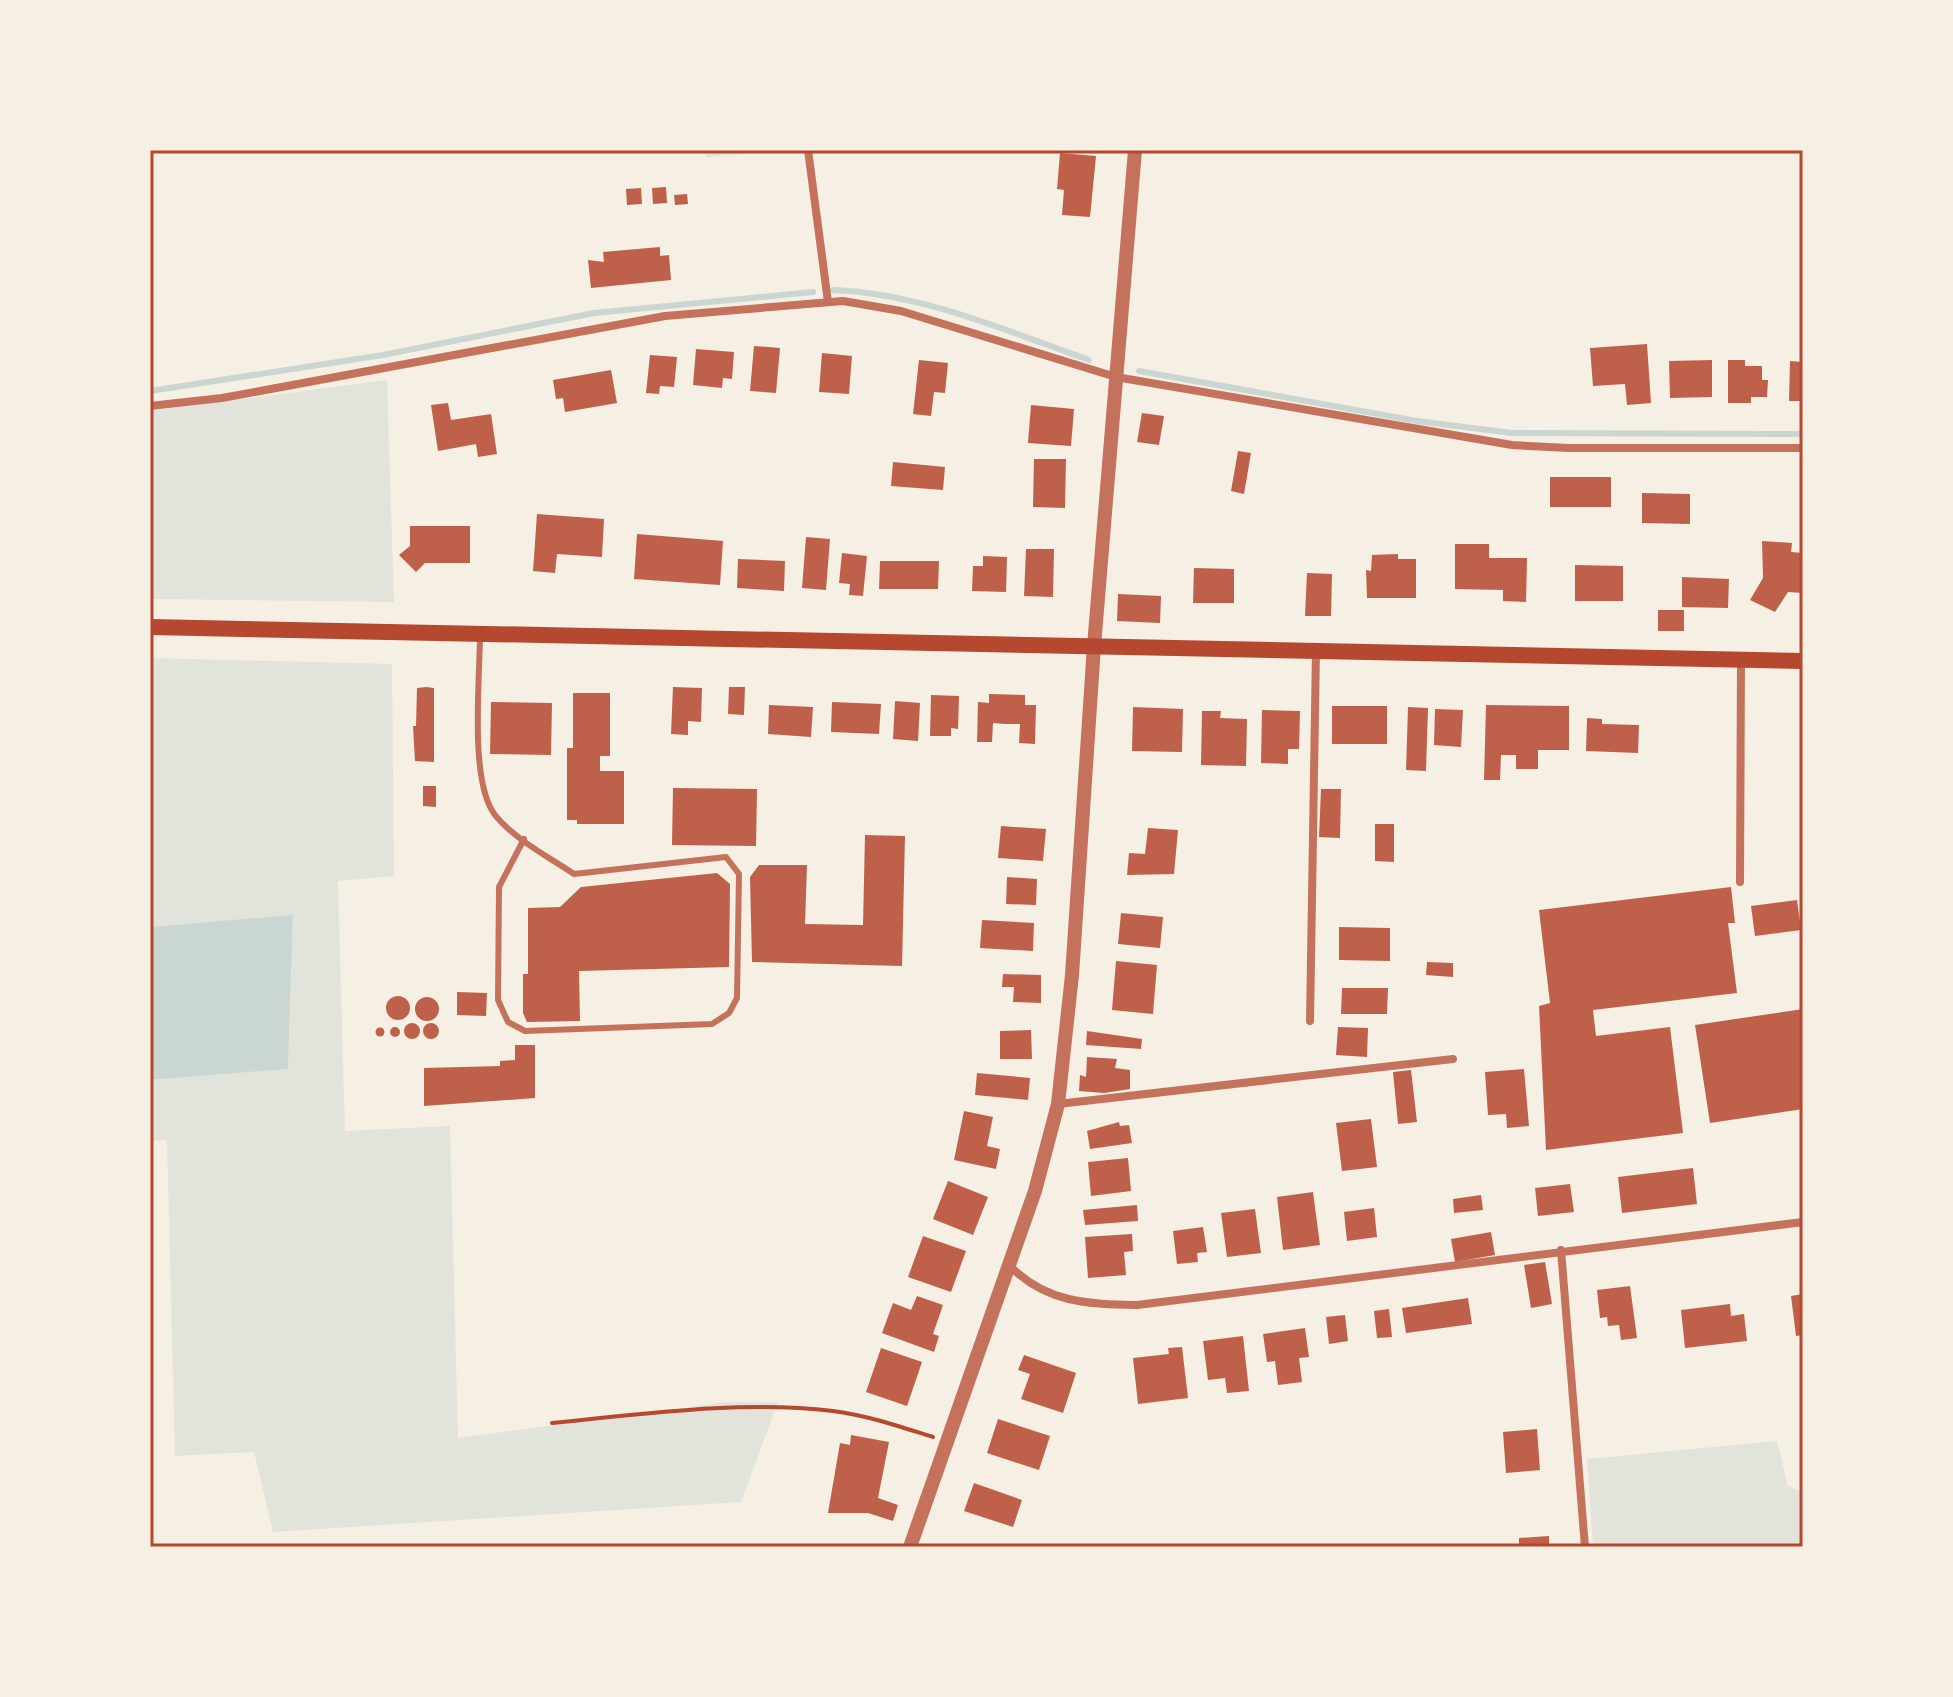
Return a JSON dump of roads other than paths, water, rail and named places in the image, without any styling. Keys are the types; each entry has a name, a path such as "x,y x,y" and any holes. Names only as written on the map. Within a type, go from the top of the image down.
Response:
{"main road":[{"path":"150,627 1803,661"}],"street":[{"path":"808,150 828,302"},
{"path":"910,1547 1010,1266 1035,1191 1058,1104 1072,975 1094,646 1135,150"},
{"path":"150,406 222,398 665,316 828,302 901,311 1116,377 1512,445 1569,448 1803,448"},
{"path":"1310,1021 1316,650"},
{"path":"1740,882 1741,660"},
{"path":"1058,1104 1453,1059"},
{"path":"1010,1266 1029,1285 1059,1297 1093,1304 1137,1305 1803,1222"},
{"path":"1561,1250 1585,1547"}],"lane":[{"path":"480,634 479,772 484,797 496,817 574,874 726,857 739,874 737,998 729,1013 712,1024 525,1031 508,1022 498,1000 499,887 524,839"}],"waterway":[{"path":"833,290 898,298 931,306 1089,360"},
{"path":"150,391 383,355 594,313 813,292"},
{"path":"1139,371 1417,421 1512,433 1803,434"}]}
